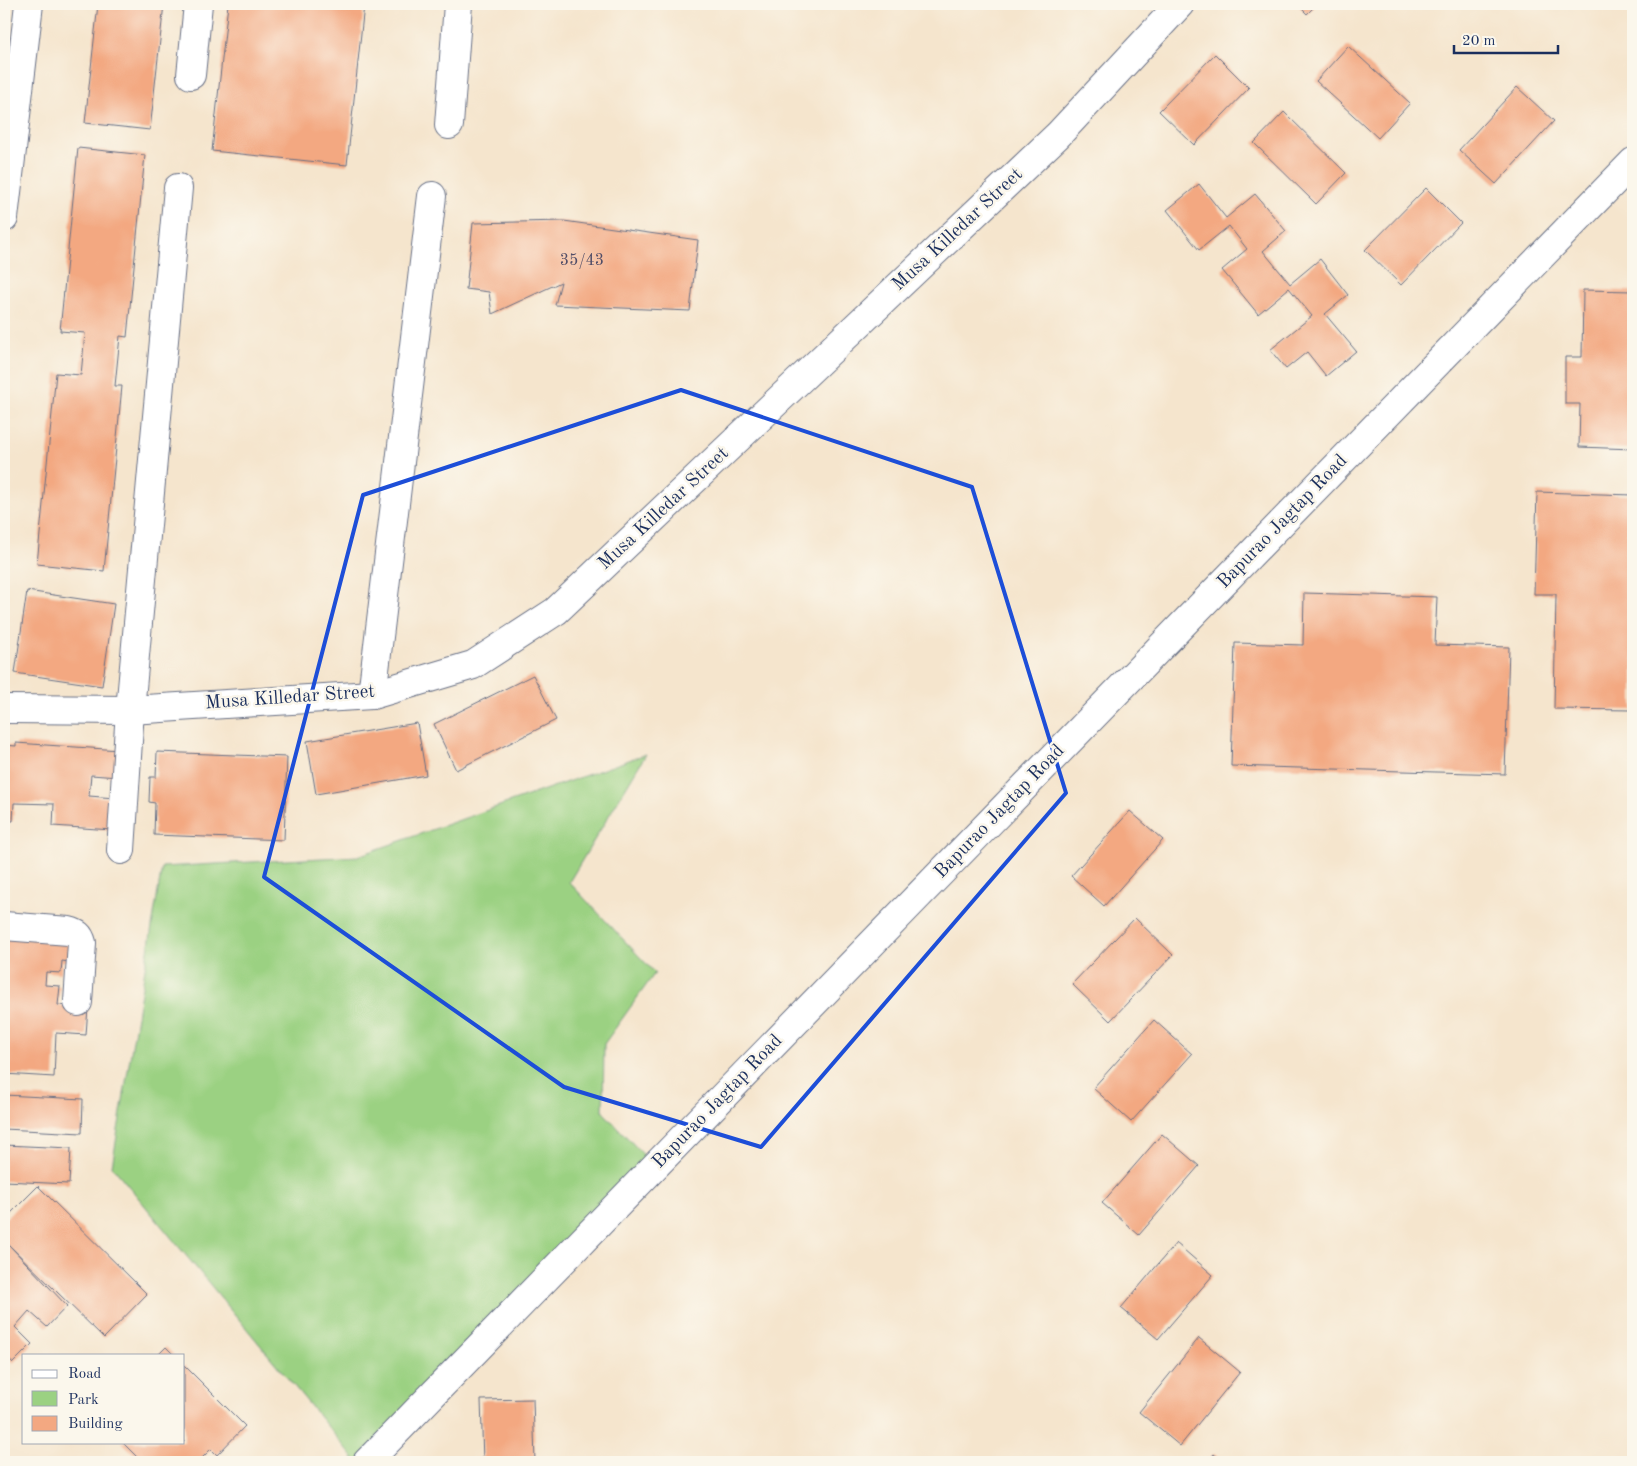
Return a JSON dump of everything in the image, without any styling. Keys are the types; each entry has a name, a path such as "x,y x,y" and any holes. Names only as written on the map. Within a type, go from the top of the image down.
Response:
{"street":[{"path":"5,204 30,4"},
{"path":"191,75 198,4"},
{"path":"449,125 458,4"},
{"name":"Musa Killedar Street","path":"4,709 130,710 372,695 473,665 556,611 1058,135 1180,4"},
{"name":"Bapurao Jagtap Road","path":"367,1462 1633,162"},
{"path":"120,850 130,710 178,188"},
{"path":"372,695 432,196"},
{"path":"4,926 69,931 81,936 78,1002"}],"highlighted area":[{"path":"681,390 972,487 1066,793 761,1147 564,1087 264,877 363,495"}],"green space":[{"path":"646,754 569,882 655,973 604,1044 603,1112 654,1166 357,1462 112,1166 162,867 358,856"}],"building":[{"path":"98,4 164,4 150,130 85,123"},
{"path":"228,4 364,5 347,165 212,151"},
{"path":"1297,4 1317,4 1307,14"},
{"path":"1348,46 1410,103 1378,138 1316,81"},
{"path":"1215,54 1249,88 1194,145 1159,111"},
{"path":"1517,87 1554,121 1496,184 1459,150"},
{"path":"1284,112 1346,173 1316,204 1254,143"},
{"path":"78,148 145,155 127,337 120,336 115,386 122,386 104,571 37,564 56,373 81,375 85,333 60,331"},
{"path":"1199,184 1226,218 1255,194 1286,231 1263,251 1290,284 1320,259 1348,295 1325,314 1356,351 1326,376 1307,352 1286,369 1270,350 1312,316 1289,288 1258,314 1222,270 1247,249 1229,226 1199,250 1167,210"},
{"path":"1426,188 1461,223 1401,285 1365,250"},
{"path":"564,221 698,240 690,311 555,305 561,282 492,314 489,292 466,289 473,223"},
{"path":"1583,290 1633,291 1633,449 1579,447 1580,404 1565,404 1565,357 1582,357"},
{"path":"1537,492 1633,495 1633,710 1554,709 1556,594 1534,594"},
{"path":"27,591 114,604 102,686 15,673"},
{"path":"1304,593 1437,597 1435,645 1509,647 1505,774 1231,766 1235,643 1303,645"},
{"path":"533,675 556,720 456,770 434,724"},
{"path":"417,723 426,775 316,794 307,741"},
{"path":"16,743 120,750 118,777 91,775 89,796 115,798 112,830 53,826 54,804 14,803 13,821 4,821 4,745 16,746"},
{"path":"157,752 287,757 284,840 154,835 155,803 149,802 150,777 156,777"},
{"path":"1130,811 1163,840 1104,906 1071,876"},
{"path":"1135,918 1173,955 1110,1021 1072,984"},
{"path":"4,936 71,941 69,962 62,961 61,973 46,972 45,985 60,986 58,1005 88,1007 86,1035 56,1033 54,1077 4,1074"},
{"path":"1154,1020 1192,1054 1131,1122 1093,1088"},
{"path":"4,1095 83,1099 82,1133 4,1129"},
{"path":"1162,1134 1199,1166 1139,1235 1102,1203"},
{"path":"4,1145 71,1148 69,1184 4,1181"},
{"path":"38,1186 147,1294 104,1338 8,1244 67,1306 47,1327 29,1311 15,1327 32,1344 13,1363 4,1353 4,1220"},
{"path":"1176,1243 1213,1275 1158,1339 1121,1308"},
{"path":"1199,1338 1240,1372 1180,1446 1139,1412"},
{"path":"166,1347 173,1354 159,1354"},
{"path":"185,1366 245,1426 217,1455 211,1449 198,1462 142,1462 124,1444 185,1444"},
{"path":"533,1399 535,1462 483,1462 481,1400"},
{"path":"1214,1454 1223,1462 1207,1462"}]}
